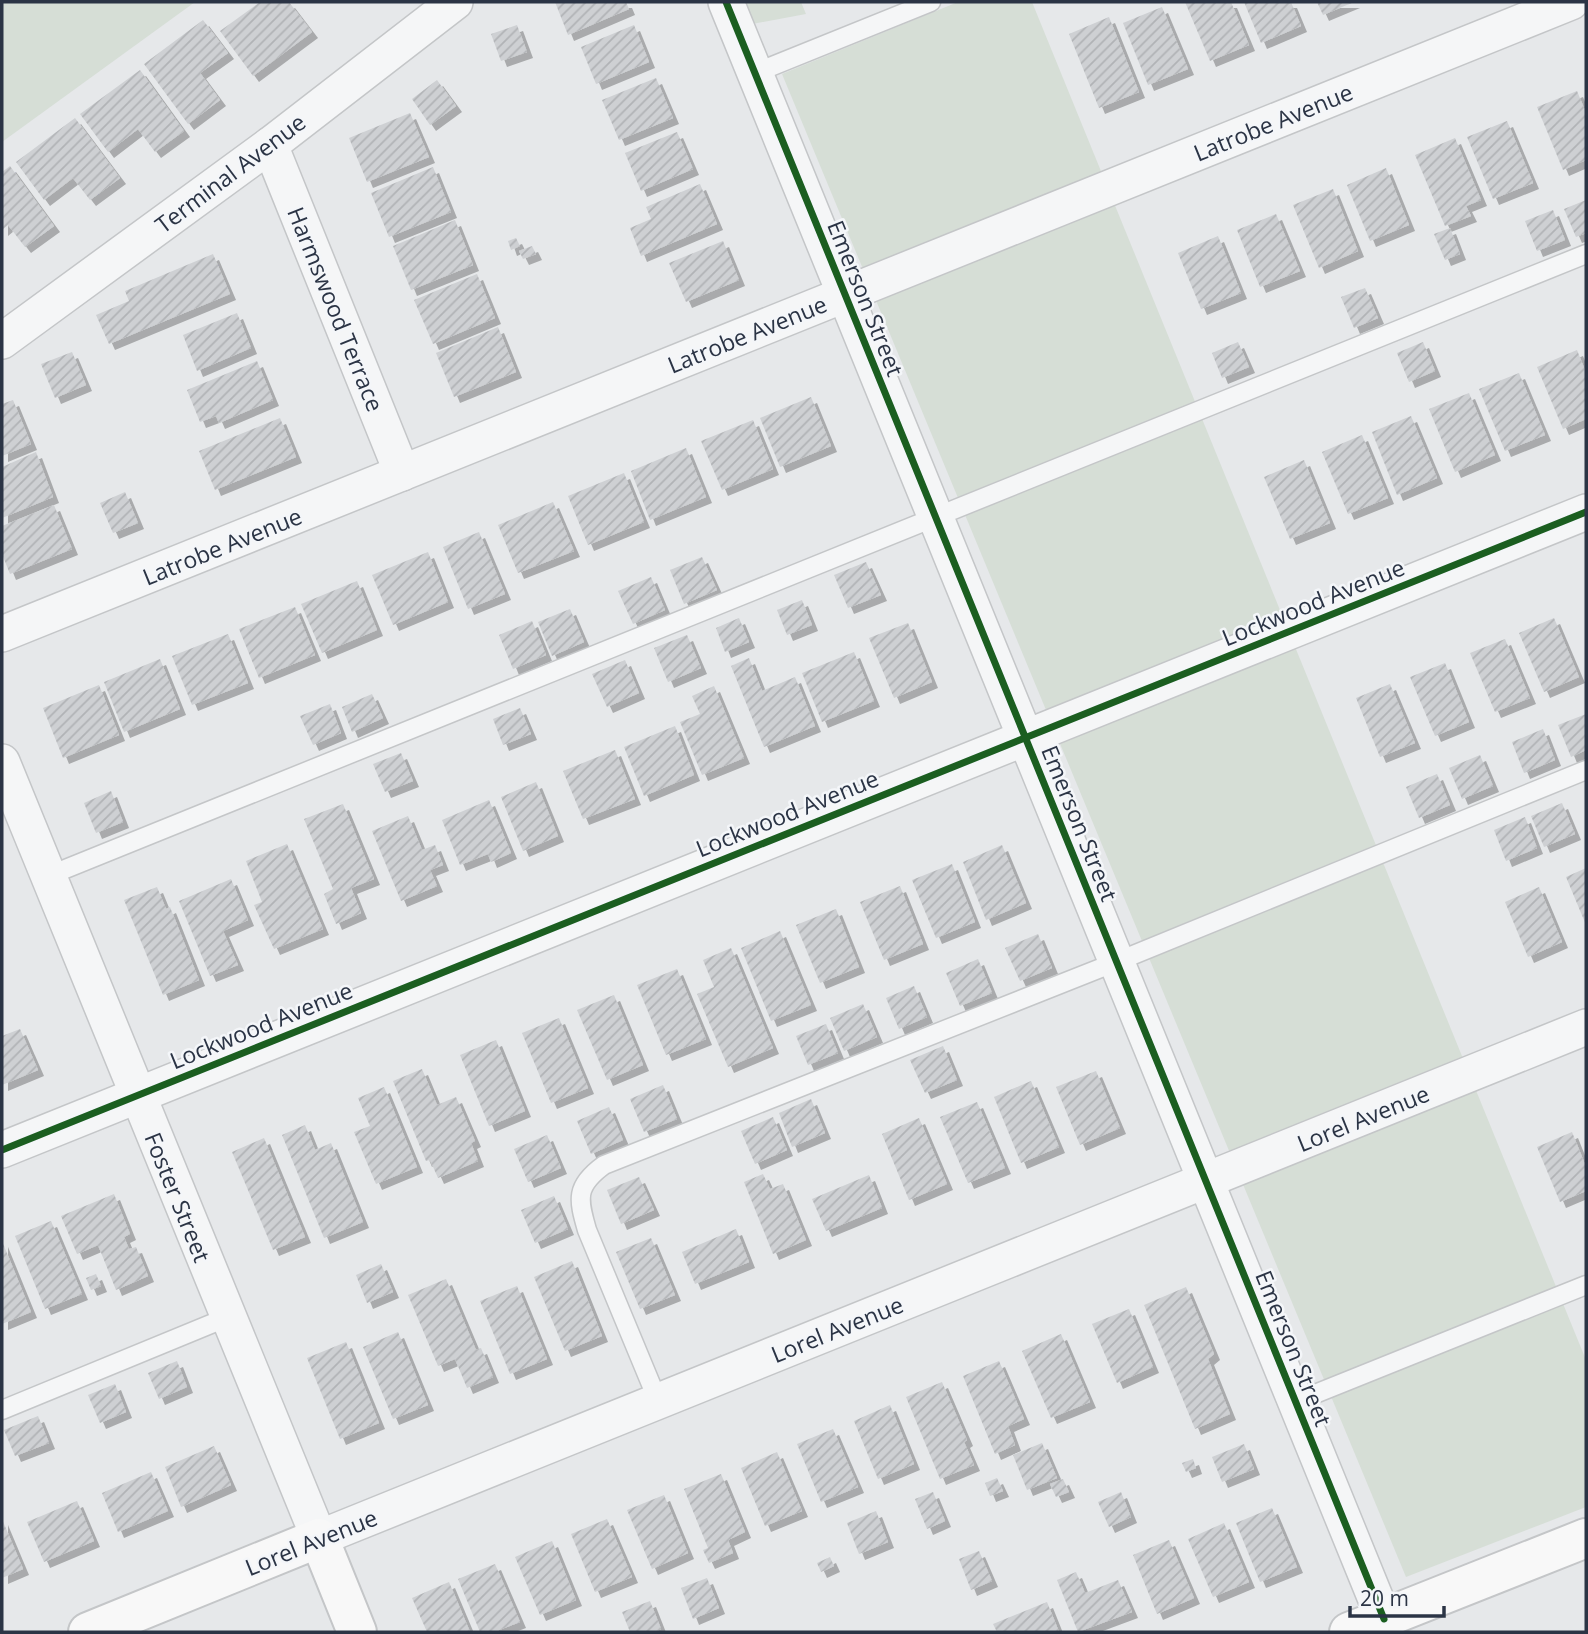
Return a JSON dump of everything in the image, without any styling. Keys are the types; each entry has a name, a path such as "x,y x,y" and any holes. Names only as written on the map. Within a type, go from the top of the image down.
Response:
{"street":[{"name":"Terminal Avenue","path":"2,341 270,145 455,2"},
{"name":"Emerson Street","path":"726,2 1384,1619"},
{"name":"Latrobe Avenue","path":"2,635 1571,2"},
{"name":"Harmswood Terrace","path":"270,145 402,473"},
{"name":"Lockwood Avenue","path":"2,1150 1586,512"},
{"name":"Foster Street","path":"2,762 136,1096 357,1632"},
{"name":"Lorel Avenue","path":"88,1632 1586,1027"},
{"path":"1349,1632 1586,1538"}],"lane":[{"path":"754,73 931,2"},
{"path":"48,876 1586,254"},
{"path":"658,1401 587,1230 580,1206 581,1189 589,1176 604,1165 1586,770"},
{"path":"1295,1402 1586,1285"},
{"path":"2,1410 228,1317"}],"shaded area":[{"path":"2,2 195,2 2,142"},
{"path":"737,2 801,2 806,14 747,25"},
{"path":"958,2 1032,2 1586,1360 1586,1507 1406,1577 782,74"}],"building":[{"path":"260,2 289,2 312,32 253,76 220,31"},
{"path":"555,2 626,2 629,9 568,35"},
{"path":"1185,2 1231,2 1249,45 1210,61"},
{"path":"1244,2 1291,2 1301,26 1261,43"},
{"path":"1317,2 1354,2 1323,15"},
{"path":"1162,7 1188,69 1148,85 1123,23"},
{"path":"1109,17 1139,92 1099,108 1069,34"},
{"path":"203,20 228,53 200,73 220,100 188,124 144,64"},
{"path":"517,25 527,52 501,61 491,34"},
{"path":"634,25 649,62 596,84 581,47"},
{"path":"140,70 184,131 155,152 138,129 108,152 80,114"},
{"path":"656,78 673,118 619,140 602,100"},
{"path":"437,80 456,106 430,125 412,99"},
{"path":"1577,91 1586,113 1586,160 1563,170 1537,107"},
{"path":"410,113 429,157 367,182 349,138"},
{"path":"75,118 120,178 90,200 73,178 44,200 16,162"},
{"path":"1507,121 1533,183 1493,199 1467,137"},
{"path":"677,132 693,169 641,191 625,153"},
{"path":"1455,138 1481,200 1466,206 1471,216 1445,226 1415,155"},
{"path":"10,166 54,226 25,247 8,225 2,230 2,172"},
{"path":"433,167 451,212 389,237 371,193"},
{"path":"1386,168 1409,225 1370,241 1347,185"},
{"path":"700,184 717,224 641,256 630,228 651,219 646,207"},
{"path":"1333,189 1358,251 1319,268 1293,205"},
{"path":"1586,200 1586,233 1576,237 1564,209"},
{"path":"1553,210 1565,240 1537,251 1525,221"},
{"path":"1276,214 1300,271 1260,287 1237,230"},
{"path":"455,220 473,265 411,290 393,246"},
{"path":"1450,228 1460,254 1445,260 1434,234"},
{"path":"1218,236 1241,293 1201,309 1178,253"},
{"path":"516,238 520,246 511,250 508,241"},
{"path":"723,241 739,280 686,302 669,263"},
{"path":"532,246 536,254 523,259 519,251"},
{"path":"213,254 230,294 109,344 96,315 129,301 125,291"},
{"path":"477,274 495,318 433,344 414,300"},
{"path":"1365,288 1378,318 1354,328 1341,297"},
{"path":"237,313 251,348 197,371 183,335"},
{"path":"498,327 516,372 454,397 436,353"},
{"path":"1238,342 1249,367 1222,378 1212,353"},
{"path":"1423,342 1435,371 1409,382 1397,353"},
{"path":"1577,350 1586,373 1586,419 1563,429 1537,367"},
{"path":"72,352 86,385 55,398 41,364"},
{"path":"257,361 273,400 219,423 216,416 200,422 187,390"},
{"path":"1519,373 1545,435 1505,451 1479,389"},
{"path":"1469,393 1495,455 1455,472 1429,409"},
{"path":"811,397 831,446 780,467 760,418"},
{"path":"13,400 31,444 2,456 2,404"},
{"path":"1411,416 1437,478 1397,495 1372,432"},
{"path":"280,418 296,457 215,490 199,451"},
{"path":"753,420 773,469 722,490 701,441"},
{"path":"1362,435 1388,498 1348,514 1322,452"},
{"path":"686,448 706,497 650,520 631,471"},
{"path":"36,452 53,497 2,518 2,467"},
{"path":"1304,460 1330,523 1290,539 1264,477"},
{"path":"624,473 644,522 588,545 568,496"},
{"path":"125,492 138,523 113,533 100,503"},
{"path":"553,502 574,551 518,573 498,525"},
{"path":"54,505 72,549 10,574 2,554 2,526"},
{"path":"479,532 505,594 468,609 443,547"},
{"path":"428,552 448,602 393,625 372,575"},
{"path":"702,557 717,590 684,604 670,570"},
{"path":"866,562 881,595 848,608 834,575"},
{"path":"651,577 665,610 633,624 618,591"},
{"path":"357,581 377,630 322,653 301,604"},
{"path":"802,600 812,625 787,635 777,610"},
{"path":"295,607 315,655 259,678 239,629"},
{"path":"570,609 584,642 552,656 538,622"},
{"path":"739,618 749,642 725,652 716,628"},
{"path":"1554,618 1579,677 1544,692 1519,633"},
{"path":"532,621 546,655 513,669 499,635"},
{"path":"908,623 932,682 894,698 869,638"},
{"path":"228,634 248,683 192,705 172,656"},
{"path":"687,635 701,668 668,682 654,648"},
{"path":"1505,639 1530,698 1495,712 1470,653"},
{"path":"854,652 874,701 822,722 802,673"},
{"path":"749,658 762,691 795,677 815,726 764,747 731,666"},
{"path":"160,659 180,709 124,732 104,682"},
{"path":"625,660 639,693 607,707 592,674"},
{"path":"1445,663 1469,722 1435,736 1410,677"},
{"path":"1390,684 1415,743 1380,757 1356,698"},
{"path":"99,685 119,735 63,758 43,708"},
{"path":"714,686 744,758 702,775 680,722 700,714 692,696"},
{"path":"372,694 383,718 352,732 342,707"},
{"path":"330,704 341,733 313,745 300,716"},
{"path":"520,708 531,734 503,745 493,719"},
{"path":"1586,714 1586,750 1571,757 1558,725"},
{"path":"675,726 694,775 644,796 624,747"},
{"path":"1543,729 1555,760 1524,773 1512,742"},
{"path":"615,750 635,799 583,819 563,771"},
{"path":"401,753 413,781 385,792 373,764"},
{"path":"1480,755 1493,786 1462,799 1449,768"},
{"path":"1437,774 1450,805 1419,818 1406,787"},
{"path":"536,782 558,836 523,851 501,797"},
{"path":"111,791 123,822 96,833 84,803"},
{"path":"489,800 511,853 491,862 488,854 460,865 442,820"},
{"path":"1562,803 1575,834 1544,847 1531,816"},
{"path":"343,804 374,879 351,888 361,913 336,924 324,894 333,889 304,819"},
{"path":"408,816 422,850 435,845 443,865 430,870 437,886 401,901 372,831"},
{"path":"1525,817 1537,848 1506,861 1494,830"},
{"path":"287,844 323,929 274,949 254,905 262,902 246,861"},
{"path":"1002,845 1026,903 986,920 963,862"},
{"path":"952,864 975,922 936,938 912,880"},
{"path":"1586,868 1586,925 1566,877"},
{"path":"231,879 248,920 223,931 238,965 210,976 179,901"},
{"path":"900,886 923,944 884,960 860,902"},
{"path":"157,887 166,909 170,907 199,980 163,995 124,900"},
{"path":"1539,887 1562,942 1528,957 1505,902"},
{"path":"836,909 859,967 820,983 796,925"},
{"path":"780,931 811,1005 771,1021 741,948"},
{"path":"1038,934 1052,968 1020,981 1005,948"},
{"path":"731,948 773,1048 728,1067 697,994 714,987 703,960"},
{"path":"978,959 992,993 960,1006 946,973"},
{"path":"677,969 706,1039 666,1055 637,985"},
{"path":"914,986 927,1017 899,1029 886,998"},
{"path":"614,995 643,1065 607,1080 577,1010"},
{"path":"863,1004 877,1037 844,1051 830,1018"},
{"path":"559,1018 588,1088 551,1103 522,1033"},
{"path":"826,1024 838,1053 808,1065 796,1036"},
{"path":"20,1029 38,1070 2,1085 2,1036"},
{"path":"496,1040 525,1111 489,1126 460,1055"},
{"path":"943,1046 957,1080 925,1093 910,1060"},
{"path":"422,1069 437,1105 456,1097 475,1141 471,1143 478,1161 438,1178 430,1160 426,1161 393,1081"},
{"path":"1096,1071 1120,1128 1080,1145 1056,1087"},
{"path":"1031,1081 1059,1147 1021,1163 994,1097"},
{"path":"663,1085 677,1119 644,1132 630,1099"},
{"path":"384,1087 417,1167 376,1184 354,1132 370,1126 358,1098"},
{"path":"811,1099 825,1133 792,1147 779,1113"},
{"path":"977,1102 1005,1168 968,1183 940,1117"},
{"path":"609,1107 623,1140 591,1154 577,1121"},
{"path":"773,1117 787,1150 755,1164 741,1131"},
{"path":"919,1118 947,1184 909,1200 882,1134"},
{"path":"305,1125 315,1150 331,1143 363,1222 324,1238 282,1135"},
{"path":"1572,1132 1586,1167 1586,1191 1560,1202 1537,1147"},
{"path":"547,1135 561,1168 528,1182 514,1149"},
{"path":"264,1138 305,1237 273,1250 232,1152"},
{"path":"763,1174 770,1189 783,1184 806,1240 773,1254 744,1182"},
{"path":"869,1175 882,1208 826,1231 812,1199"},
{"path":"639,1177 654,1210 621,1224 607,1190"},
{"path":"114,1194 130,1234 124,1237 129,1249 136,1247 148,1276 116,1290 98,1245 77,1254 61,1216"},
{"path":"554,1196 568,1229 535,1243 521,1210"},
{"path":"51,1221 82,1294 45,1309 15,1236"},
{"path":"736,1229 749,1262 695,1284 682,1252"},
{"path":"651,1238 675,1295 640,1309 616,1252"},
{"path":"2,1241 31,1312 2,1324"},
{"path":"572,1261 602,1336 565,1351 534,1277"},
{"path":"381,1264 393,1292 367,1303 356,1275"},
{"path":"96,1274 101,1286 91,1290 86,1278"},
{"path":"446,1279 476,1350 481,1348 493,1377 467,1388 455,1359 438,1366 408,1295"},
{"path":"517,1286 547,1359 510,1374 480,1301"},
{"path":"1186,1287 1214,1354 1208,1359 1230,1414 1195,1429 1144,1305"},
{"path":"1129,1309 1153,1367 1117,1383 1092,1324"},
{"path":"398,1332 428,1405 393,1419 363,1347"},
{"path":"1061,1334 1090,1402 1051,1418 1022,1351"},
{"path":"346,1342 379,1423 340,1439 307,1358"},
{"path":"177,1361 187,1387 159,1399 148,1373"},
{"path":"999,1361 1024,1419 1008,1426 1015,1445 995,1454 963,1376"},
{"path":"942,1382 967,1440 964,1442 974,1465 940,1479 906,1397"},
{"path":"115,1384 126,1412 100,1423 88,1395"},
{"path":"890,1405 914,1464 878,1479 854,1421"},
{"path":"38,1416 49,1443 15,1456 4,1430"},
{"path":"833,1429 858,1487 821,1502 797,1444"},
{"path":"1042,1443 1057,1478 1027,1490 1013,1455"},
{"path":"1244,1444 1254,1469 1222,1482 1212,1457"},
{"path":"214,1446 231,1485 181,1507 165,1467"},
{"path":"777,1452 802,1511 765,1526 741,1468"},
{"path":"1193,1459 1196,1468 1186,1472 1182,1463"},
{"path":"151,1472 168,1511 118,1532 102,1493"},
{"path":"721,1474 745,1532 728,1540 733,1553 709,1563 703,1550 708,1548 684,1489"},
{"path":"997,1478 1003,1491 990,1496 985,1483"},
{"path":"1063,1479 1069,1492 1056,1497 1050,1484"},
{"path":"933,1492 945,1521 927,1529 915,1499"},
{"path":"1121,1492 1131,1517 1109,1527 1098,1502"},
{"path":"664,1495 688,1553 652,1569 627,1510"},
{"path":"77,1501 94,1541 44,1562 27,1522"},
{"path":"1272,1508 1297,1567 1260,1582 1236,1523"},
{"path":"876,1511 888,1542 859,1554 847,1523"},
{"path":"2,1519 23,1569 2,1578"},
{"path":"607,1519 632,1577 595,1592 571,1534"},
{"path":"1224,1523 1249,1582 1213,1597 1188,1539"},
{"path":"1169,1540 1194,1598 1157,1614 1133,1555"},
{"path":"552,1541 576,1600 540,1615 515,1557"},
{"path":"979,1551 992,1581 971,1590 959,1559"},
{"path":"830,1557 834,1566 821,1572 817,1563"},
{"path":"495,1564 520,1622 494,1632 480,1632 458,1579"},
{"path":"1076,1572 1085,1593 1118,1580 1132,1612 1078,1632 1057,1580"},
{"path":"707,1578 719,1608 693,1619 681,1588"},
{"path":"449,1582 470,1632 427,1632 412,1598"},
{"path":"650,1601 661,1629 654,1632 630,1632 622,1612"},
{"path":"1047,1602 1059,1632 997,1632 993,1624"}],"cycle path":[{"path":"726,2 1384,1619"},
{"path":"2,1150 1586,512"}]}
